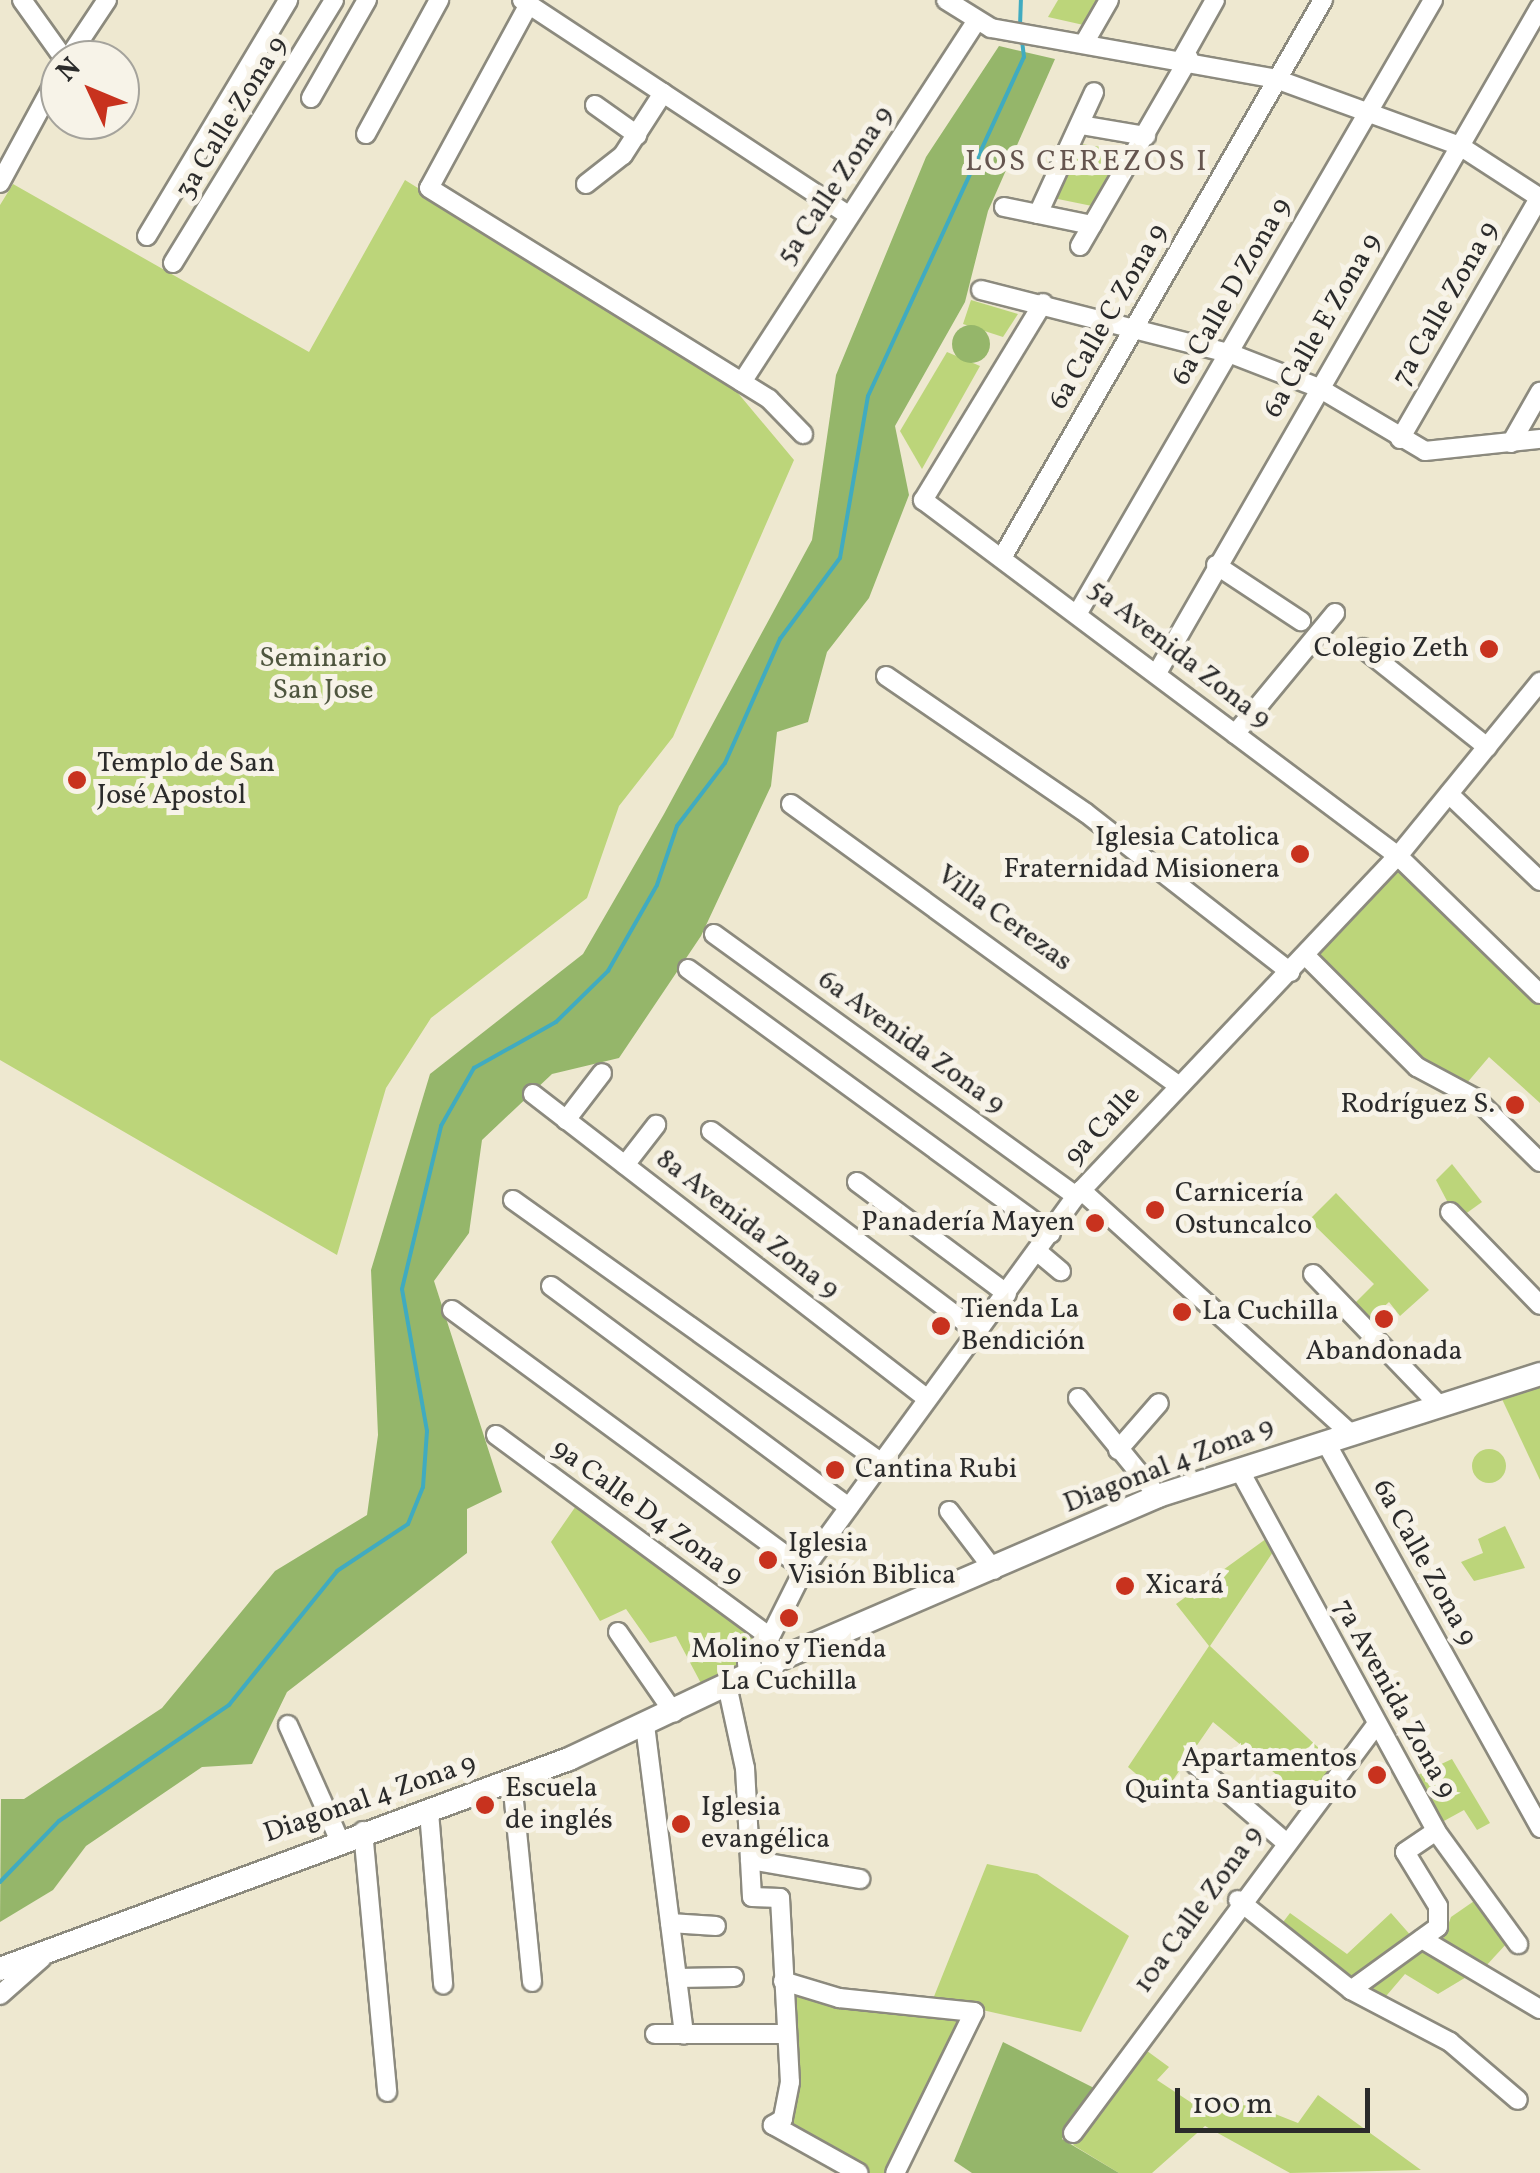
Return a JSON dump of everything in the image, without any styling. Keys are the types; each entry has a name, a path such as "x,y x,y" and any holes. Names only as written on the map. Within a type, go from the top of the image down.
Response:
{"main road":[{"name":"Diagonal 4 Zona 9","path":"0,1968 339,1839 429,1812 512,1781 674,1713 727,1685 764,1655 994,1570 1158,1496 1540,1374"}],"street":[{"path":"22,0 51,40"},
{"path":"147,236 288,0"},
{"name":"3a Calle Zona 9","path":"173,263 334,0"},
{"path":"311,98 367,0"},
{"path":"366,134 439,0"},
{"path":"946,0 984,25 1186,58 1276,78 1460,146 1540,197"},
{"path":"1086,40 1109,0"},
{"path":"1080,246 1146,136 1214,0"},
{"name":"6a Calle C Zona 9","path":"1003,556 1323,0"},
{"name":"6a Calle D Zona 9","path":"1079,611 1433,0"},
{"path":"79,40 104,2"},
{"path":"804,434 742,382 428,188 526,2 845,213"},
{"name":"6a Calle E Zona 9","path":"1157,673 1540,7"},
{"name":"5a Calle Zona 9","path":"742,382 845,213 984,25"},
{"path":"1038,214 1094,92"},
{"path":"586,184 636,135 664,93"},
{"path":"595,105 636,135"},
{"path":"0,183 40,109"},
{"path":"1081,125 1146,136"},
{"name":"7a Calle Zona 9","path":"1400,439 1540,197"},
{"path":"1004,207 1092,225"},
{"path":"981,290 1138,324 1229,353 1319,388 1400,439 1432,452 1540,439"},
{"name":"5a Avenida Zona 9","path":"1043,303 923,500 1079,611 1398,856 1540,994"},
{"path":"1511,444 1540,392"},
{"path":"1216,565 1301,621"},
{"path":"1235,734 1335,613"},
{"path":"1362,648 1487,747"},
{"path":"886,676 1086,813 1290,972"},
{"name":"9a Calle","path":"764,1655 804,1569 1078,1193 1306,956 1449,794 1481,769 1487,747 1540,682"},
{"path":"1449,794 1540,881"},
{"name":"Villa Cerezas","path":"791,804 1179,1086"},
{"name":"6a Avenida Zona 9","path":"714,934 1078,1193 1350,1433"},
{"path":"1306,956 1417,1067 1476,1098 1540,1162"},
{"path":"688,969 1051,1234"},
{"path":"566,1120 602,1074"},
{"name":"8a Avenida Zona 9","path":"533,1094 926,1399"},
{"path":"625,1165 656,1125"},
{"path":"711,1131 978,1332"},
{"path":"857,1182 1007,1294"},
{"path":"513,1200 880,1462"},
{"path":"1450,1212 1540,1305"},
{"path":"1038,1252 1060,1271"},
{"path":"1313,1274 1438,1404"},
{"path":"551,1286 848,1507"},
{"path":"452,1310 804,1569"},
{"path":"1078,1398 1158,1496"},
{"path":"1118,1450 1159,1403"},
{"name":"9a Calle D4 Zona 9","path":"496,1435 764,1655"},
{"name":"6a Calle Zona 9","path":"1325,1442 1540,1828"},
{"name":"7a Avenida Zona 9","path":"1239,1468 1436,1832 1518,1944"},
{"path":"949,1511 994,1570"},
{"path":"618,1632 674,1713"},
{"path":"727,1685 745,1768 752,1897 780,1898 790,2082 773,2125 858,2173"},
{"path":"645,1724 684,2035"},
{"path":"288,1725 339,1839"},
{"name":"10a Calle Zona 9","path":"1072,2133 1238,1900 1376,1725"},
{"path":"1196,1765 1284,1841"},
{"path":"512,1781 532,1982"},
{"path":"429,1812 443,1984"},
{"path":"363,1831 387,2092"},
{"path":"1351,1990 1422,1939 1440,1914 1405,1852 1436,1832"},
{"path":"750,1860 860,1879"},
{"path":"1238,1900 1351,1990 1450,2042 1518,2100"},
{"path":"670,1922 716,1926"},
{"path":"1422,1939 1540,2009"},
{"path":"0,1995 54,1948"},
{"path":"677,1978 734,1978"},
{"path":"783,1980 838,1998 974,2012 896,2173"},
{"path":"654,2034 786,2034"}],"green space":[{"path":"1058,0 1103,0 1088,26 1048,17"},
{"path":"999,46 1055,59 988,211 965,302 895,426 909,495 869,598 827,652 808,722 777,732 771,786 701,936 619,1058 552,1074 482,1140 469,1233 434,1281 502,1492 467,1509 467,1553 287,1692 252,1764 202,1767 86,1846 53,1890 0,1922 1,1799 24,1799 162,1708 275,1571 367,1515 378,1435 371,1270 430,1074 583,954 664,814 812,540 836,375 926,157"},
{"path":"1081,144 1128,151 1097,207 1053,198"},
{"name":"Seminario San Jose","path":"405,180 727,380 794,460 673,737 619,806 587,898 431,1018 386,1088 337,1255 0,1060 0,205 13,184 309,352"},
{"path":"971,300 1018,314 1003,337 963,324"},
{"path":"971,325 985,330 990,344 985,358 971,363 957,358 952,344 957,330"},
{"path":"947,352 980,366 922,469 900,431"},
{"path":"1398,862 1540,999 1540,1103 1489,1057 1466,1084 1422,1067 1314,957"},
{"path":"1452,1164 1482,1202 1457,1220 1436,1180"},
{"path":"1336,1193 1429,1290 1400,1316 1389,1302 1363,1326 1348,1310 1374,1284 1309,1220"},
{"path":"1540,1384 1540,1480 1501,1397"},
{"path":"1489,1449 1501,1454 1506,1466 1501,1478 1489,1483 1477,1478 1472,1466 1477,1454"},
{"path":"578,1503 755,1634 740,1670 704,1689 676,1636 650,1643 626,1609 600,1621 551,1542"},
{"path":"1505,1526 1525,1568 1474,1581 1461,1562 1483,1553 1478,1539"},
{"path":"1274,1533 1279,1543 1210,1646 1340,1768 1312,1804 1213,1722 1162,1796 1128,1767 1209,1646 1176,1604"},
{"path":"1452,1759 1490,1823 1477,1830 1464,1810 1433,1827 1407,1780"},
{"path":"987,1864 1037,1874 1129,1936 1081,2032 933,1999"},
{"path":"1477,1899 1508,1942 1485,1967 1442,1942 1451,1917"},
{"path":"1290,1913 1347,1954 1391,1913 1413,1938 1350,1987 1277,1930"},
{"path":"1420,1943 1473,1973 1438,1994 1405,1974 1381,2002 1355,1989"},
{"path":"788,1987 953,2015 964,2025 893,2173 868,2173 783,2125"},
{"path":"1003,2042 1096,2089 1062,2139 1119,2173 972,2173 954,2161"},
{"path":"1143,2048 1169,2067 1157,2080 1213,2117 1234,2098 1298,2123 1318,2095 1421,2170 1290,2173 1205,2126 1152,2173 1119,2173 1073,2145"}],"waterway":[{"path":"1020,26 1021,0"},
{"path":"0,1882 59,1821 229,1705 337,1571 408,1524 423,1487 427,1431 402,1289 441,1126 474,1068 556,1022 608,971 657,885 677,826 725,763 780,639 840,558 868,396 1024,57 1022,41"}],"place":[{"name":"Colegio Zeth","path":"1489,649"},
{"name":"Templo de San José Apostol","path":"77,780"},
{"name":"Iglesia Catolica Fraternidad Misionera","path":"1300,854"},
{"name":"Rodríguez S.","path":"1515,1105"},
{"name":"Carnicería Ostuncalco","path":"1155,1210"},
{"name":"Panadería Mayen","path":"1095,1223"},
{"name":"La Cuchilla","path":"1182,1312"},
{"name":"Abandonada","path":"1384,1319"},
{"name":"Tienda La Bendición","path":"941,1326"},
{"name":"Cantina Rubi","path":"835,1470"},
{"name":"Iglesia Visión Biblica","path":"768,1560"},
{"name":"Xicará","path":"1125,1586"},
{"name":"Molino y Tienda La Cuchilla","path":"789,1618"},
{"name":"Apartamentos Quinta Santiaguito","path":"1377,1775"},
{"name":"Escuela de inglés","path":"485,1805"},
{"name":"Iglesia evangélica","path":"681,1824"}],"district":[{"name":"LOS CEREZOS I","path":"1087,162"}]}
